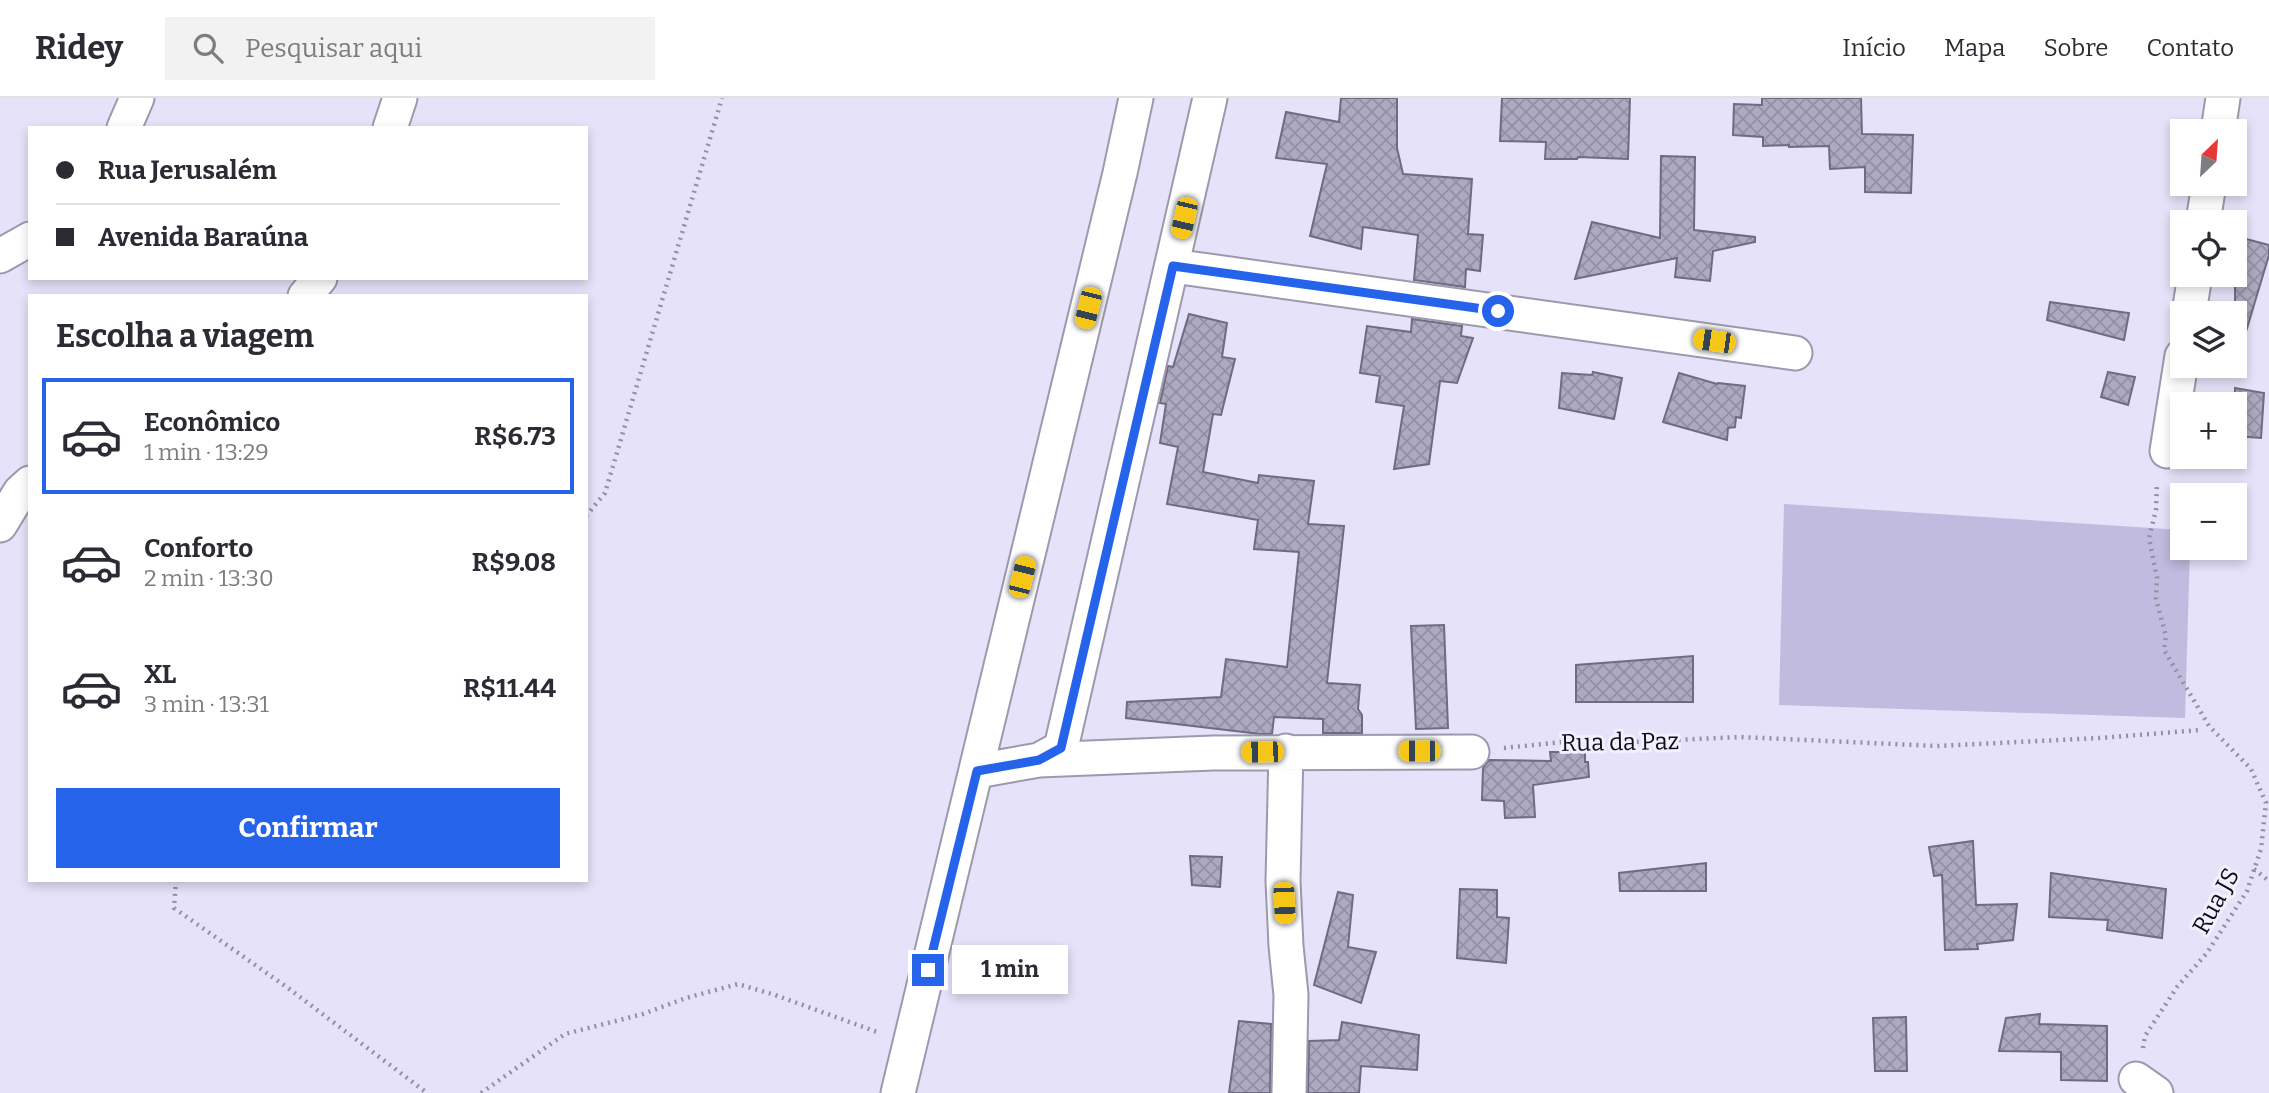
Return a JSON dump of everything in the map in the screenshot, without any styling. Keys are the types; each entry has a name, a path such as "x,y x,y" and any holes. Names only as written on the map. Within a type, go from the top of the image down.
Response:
{"street":[{"path":"125,126 137,98"},
{"path":"391,126 400,98"},
{"path":"898,1093 1136,98"},
{"path":"1039,760 1061,748 1210,98"},
{"path":"2220,119 2223,98"},
{"path":"0,256 28,240"},
{"path":"1173,266 1795,353"},
{"path":"307,294 318,280"},
{"path":"2164,463 2178,378"},
{"path":"0,525 20,492 28,485"},
{"path":"977,771 1039,760 1286,751 1472,751"},
{"path":"1286,751 1283,881 1286,946 1292,995 1289,1093"}],"path":[{"path":"588,514 605,493 722,98"},
{"name":"Rua JS","path":"2146,1086 2145,1036 2177,987 2212,945 2246,891 2261,849 2266,803 2251,769 2209,726 2164,650 2166,636 2156,598 2157,578 2149,538 2156,510 2158,481 2164,463"},
{"name":"Rua da Paz","path":"1472,751 1563,742 1609,743 1740,737 1937,746 2200,730"},
{"path":"2254,869 2269,881"},
{"path":"176,882 174,908 288,988 427,1093"},
{"path":"481,1093 565,1034 643,1014 686,998 738,984 910,1044"}],"shaded area":[{"path":"1784,504 2170,529 2170,560 2190,560 2185,718 1779,705"}],"building":[{"path":"1341,98 1397,98 1397,148 1403,174 1472,179 1468,234 1483,235 1480,271 1466,269 1465,287 1414,280 1418,235 1363,227 1361,249 1310,236 1327,164 1276,158 1286,112 1339,122"},
{"path":"1502,98 1630,98 1628,159 1545,159 1546,142 1500,141"},
{"path":"1762,98 1861,98 1862,134 1913,135 1911,193 1865,192 1865,167 1830,169 1829,146 1763,146 1763,137 1733,135 1734,104 1762,105"},
{"path":"1661,156 1695,157 1694,230 1755,237 1755,242 1713,251 1710,281 1675,277 1677,258 1575,279 1592,222 1660,238"},
{"path":"2247,239 2269,245 2269,255 2247,328 2247,301 2235,301 2235,287 2247,287"},
{"path":"2050,302 2129,313 2124,340 2047,320"},
{"path":"1189,314 1227,323 1222,357 1235,359 1221,415 1213,414 1203,472 1258,483 1259,475 1314,481 1308,524 1344,526 1327,683 1360,685 1358,709 1362,715 1362,733 1323,733 1323,719 1274,717 1272,734 1260,734 1126,718 1127,702 1221,697 1226,659 1287,667 1299,552 1254,549 1258,520 1167,504 1178,447 1160,443 1166,404 1160,403 1168,366 1173,367"},
{"path":"1412,319 1462,326 1461,336 1473,338 1457,383 1440,381 1429,464 1394,469 1404,406 1376,402 1380,376 1360,373 1367,326 1411,332"},
{"path":"1593,372 1622,378 1614,419 1559,408 1562,373 1592,375"},
{"path":"2108,372 2135,377 2128,405 2101,397"},
{"path":"1679,373 1717,384 1745,386 1741,418 1736,417 1735,427 1728,428 1727,440 1663,422"},
{"path":"2235,388 2264,393 2261,438 2247,437 2247,392 2235,392"},
{"path":"1444,625 1448,728 1416,729 1411,626"},
{"path":"1693,656 1693,702 1576,702 1576,665"},
{"path":"1550,752 1585,752 1589,777 1533,785 1535,817 1505,818 1504,801 1482,800 1483,768 1489,760 1551,761"},
{"path":"1973,841 1976,905 2017,904 2013,940 1977,944 1978,949 1945,950 1942,875 1934,876 1929,847"},
{"path":"1190,856 1222,857 1220,887 1192,885"},
{"path":"1706,863 1706,891 1620,891 1619,873"},
{"path":"2051,873 2166,889 2162,938 2107,930 2108,920 2049,917"},
{"path":"1460,889 1497,890 1497,917 1509,918 1506,963 1457,958"},
{"path":"1338,892 1353,895 1348,947 1376,952 1361,1003 1314,985"},
{"path":"2040,1014 2039,1024 2107,1026 2107,1081 2061,1080 2061,1052 1999,1051 2006,1018"},
{"path":"1906,1017 1907,1071 1875,1071 1873,1018"},
{"path":"1239,1021 1271,1024 1270,1093 1229,1093"},
{"path":"1342,1022 1419,1035 1417,1070 1361,1066 1359,1093 1308,1093 1309,1041 1339,1040"}],"route":[{"path":"928,970 977,771 1039,760 1061,748 1173,266 1498,311"}]}
